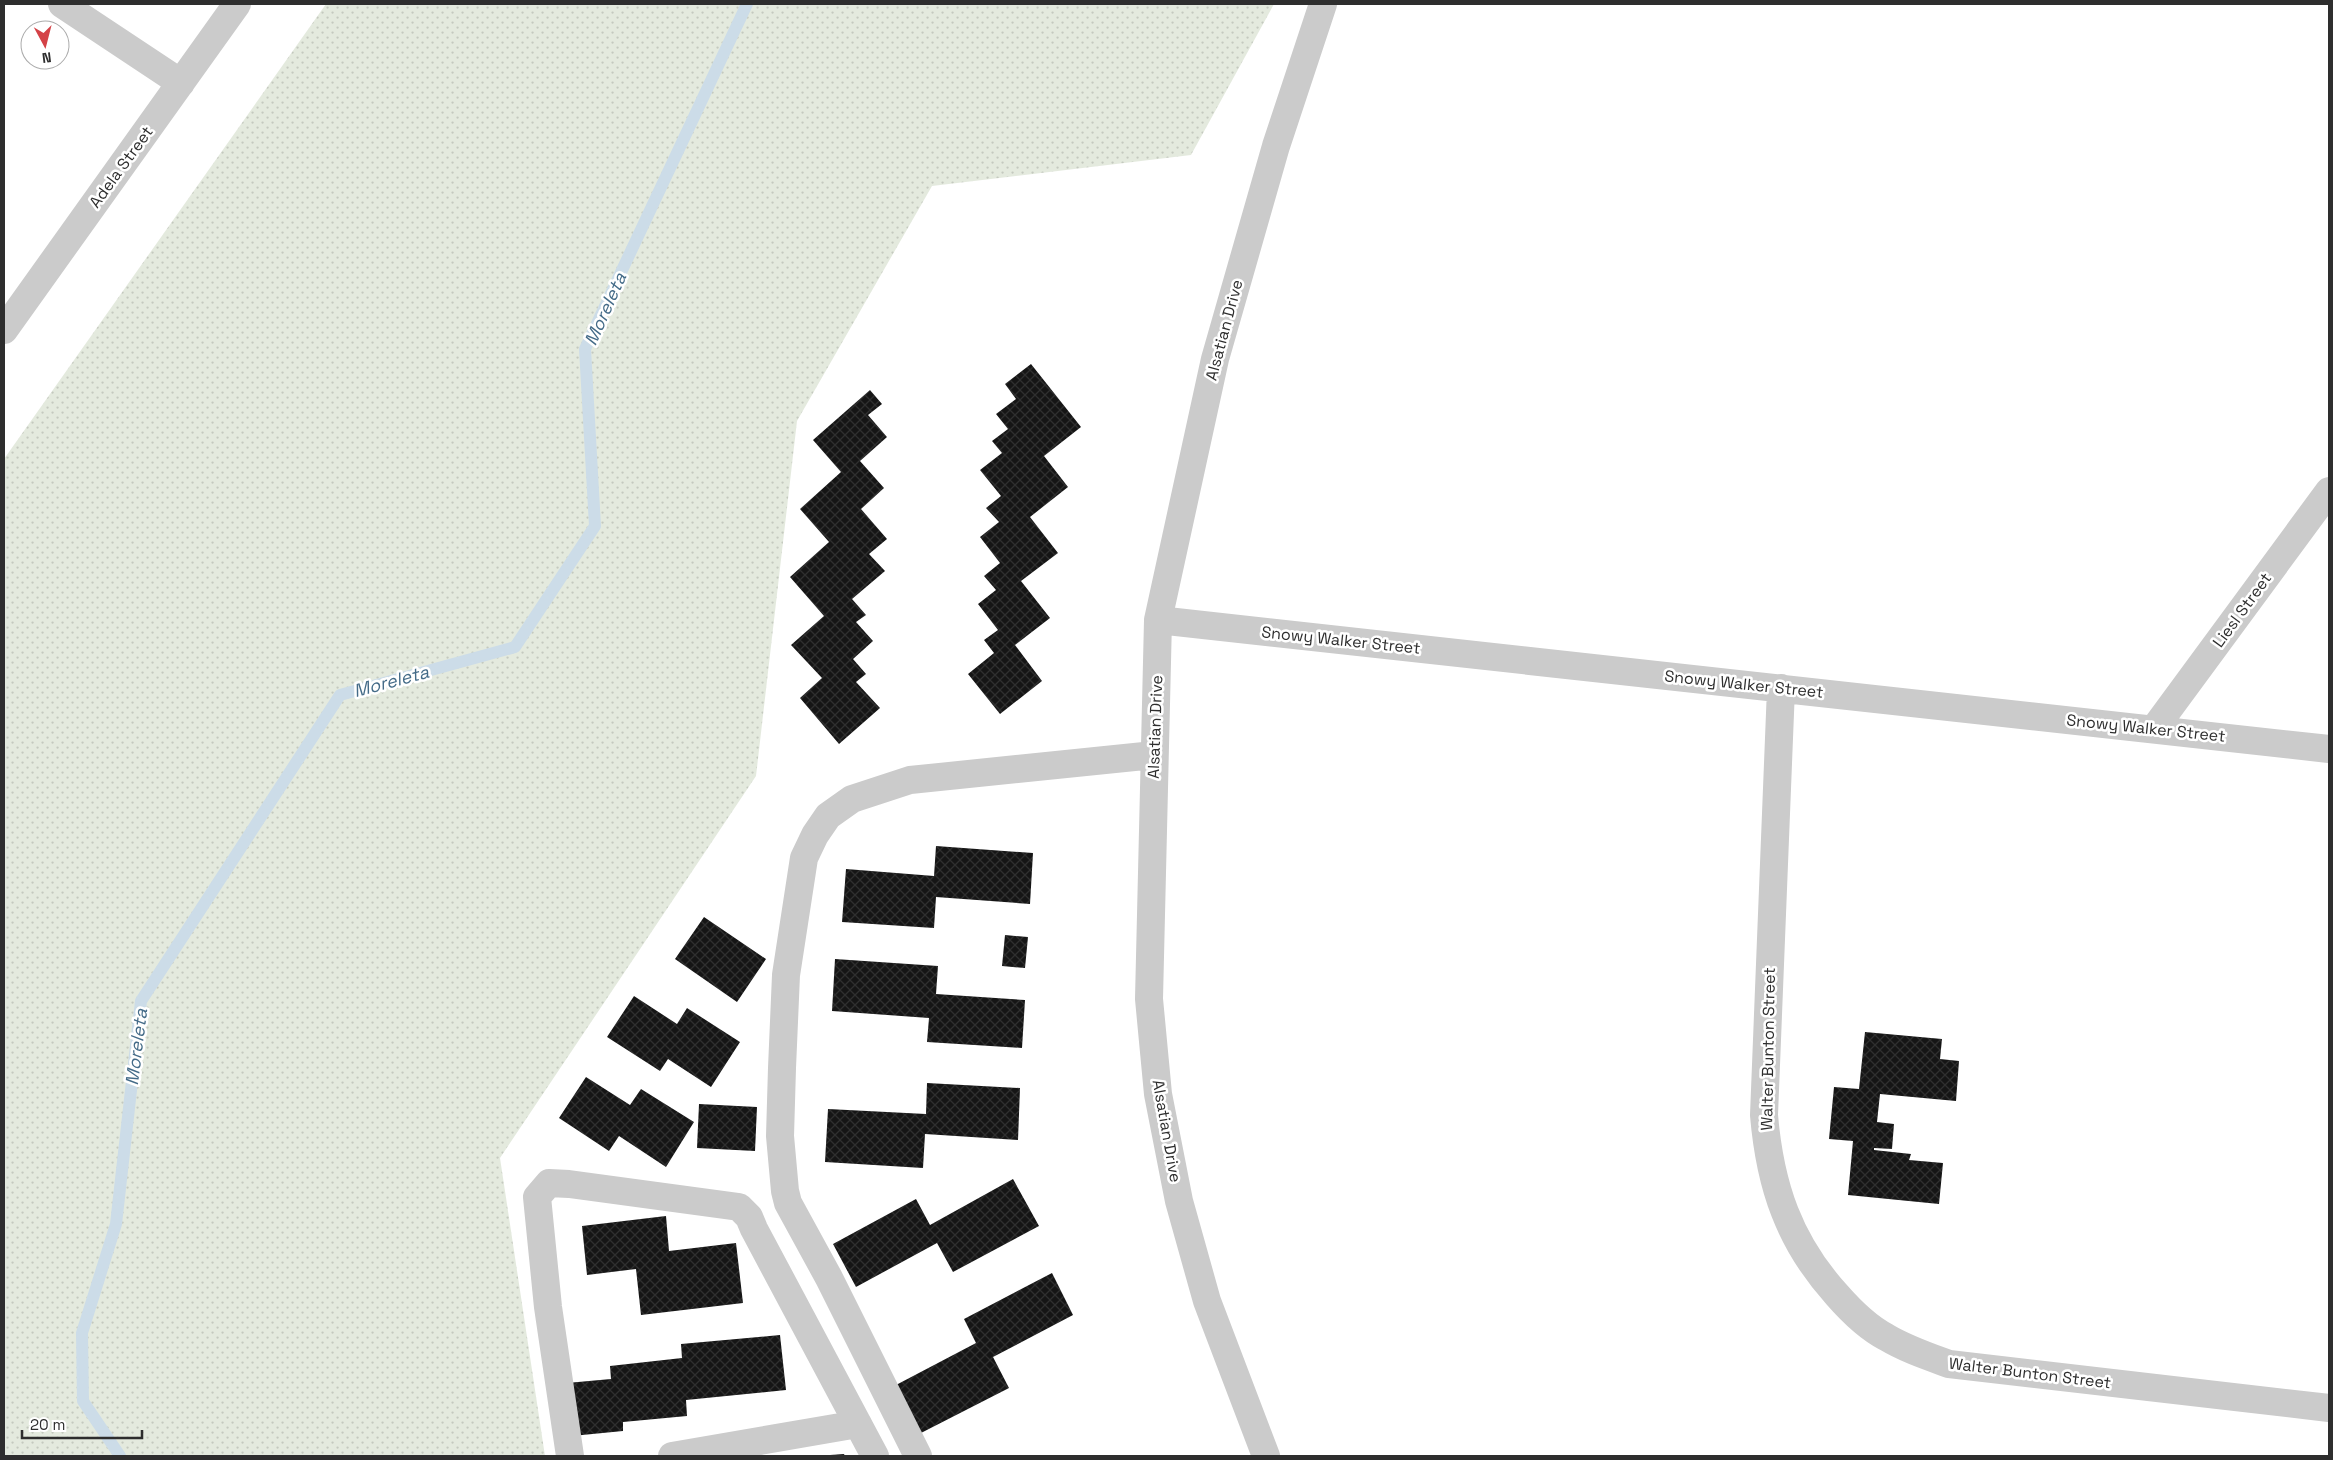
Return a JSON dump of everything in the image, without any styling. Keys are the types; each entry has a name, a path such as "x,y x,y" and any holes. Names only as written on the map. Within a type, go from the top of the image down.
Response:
{"street":[{"path":"62,4 181,83"},
{"name":"Adela Street","path":"4,330 237,4"},
{"name":"Alsatian Drive","path":"1258,1454 1207,1301 1179,1201 1158,1094 1149,999 1158,620 1215,359 1276,146 1323,4"},
{"name":"Liesl Street","path":"2154,729 2329,491"},
{"name":"Snowy Walker Street","path":"1158,620 2329,749"},
{"name":"Walter Bunton Street","path":"1782,688 1764,1115 1772,1176 1784,1212 1798,1243 1818,1274 1855,1315 1884,1337 1912,1351 1949,1364 2329,1408"},
{"path":"918,1456 829,1278 788,1203 785,1191 780,1136 786,975 804,858 815,835 828,816 852,799 881,788 910,780 1154,755"},
{"path":"570,1456 548,1307 537,1198 549,1183 569,1184 739,1207 749,1216 754,1229 875,1456"},
{"path":"672,1456 858,1424"}],"shaded area":[{"path":"326,4 1274,4 1191,155 932,186 797,421 756,776 500,1158 545,1456 4,1456 4,459"}],"building":[{"path":"1031,364 1081,427 1044,456 1068,487 1030,517 1058,553 1021,581 1050,618 1015,645 1042,681 1000,714 968,674 994,653 984,640 998,630 978,604 996,590 984,576 1000,563 980,537 999,522 986,508 1001,496 980,470 1002,453 992,441 1008,429 996,414 1016,399 1005,384"},
{"path":"870,390 882,404 868,415 887,437 860,461 884,488 861,509 887,539 869,554 885,571 852,599 866,615 856,622 873,641 853,659 866,674 856,682 880,708 839,744 800,698 822,678 791,645 824,616 790,577 829,542 800,509 841,472 813,440"},
{"path":"936,846 1033,853 1030,904 936,897 934,928 842,922 846,869 934,876"},
{"path":"704,917 766,959 737,1002 675,959"},
{"path":"1005,935 1028,937 1025,968 1002,966"},
{"path":"835,959 938,966 936,994 1025,1000 1022,1048 927,1042 929,1018 832,1011"},
{"path":"634,996 677,1024 687,1008 740,1042 711,1087 668,1059 660,1071 607,1037"},
{"path":"1865,1032 1942,1039 1940,1059 1959,1061 1956,1101 1880,1094 1877,1122 1894,1124 1892,1149 1874,1148 1874,1150 1911,1154 1909,1160 1943,1163 1939,1204 1848,1195 1853,1141 1829,1139 1834,1087 1859,1089"},
{"path":"586,1077 630,1105 641,1089 694,1122 666,1167 619,1136 609,1151 559,1118"},
{"path":"927,1083 1020,1088 1018,1140 925,1134 923,1168 825,1162 828,1109 926,1114"},
{"path":"699,1104 757,1107 755,1151 697,1148"},
{"path":"1013,1179 1039,1226 953,1272 937,1243 856,1287 833,1244 916,1199 930,1225"},
{"path":"666,1216 669,1251 736,1243 743,1303 641,1315 636,1269 587,1275 582,1226"},
{"path":"1052,1273 1073,1315 993,1357 1009,1388 921,1433 896,1385 976,1343 964,1319"},
{"path":"780,1335 786,1390 686,1400 687,1416 623,1422 623,1431 572,1436 567,1383 611,1379 610,1366 682,1358 681,1344"},
{"path":"844,1454 845,1456 830,1456 830,1455"}],"waterway":[{"name":"Moreleta","path":"120,1456 83,1401 82,1333 116,1224 141,1001 340,695 515,647 595,526 585,349 747,4"}]}
